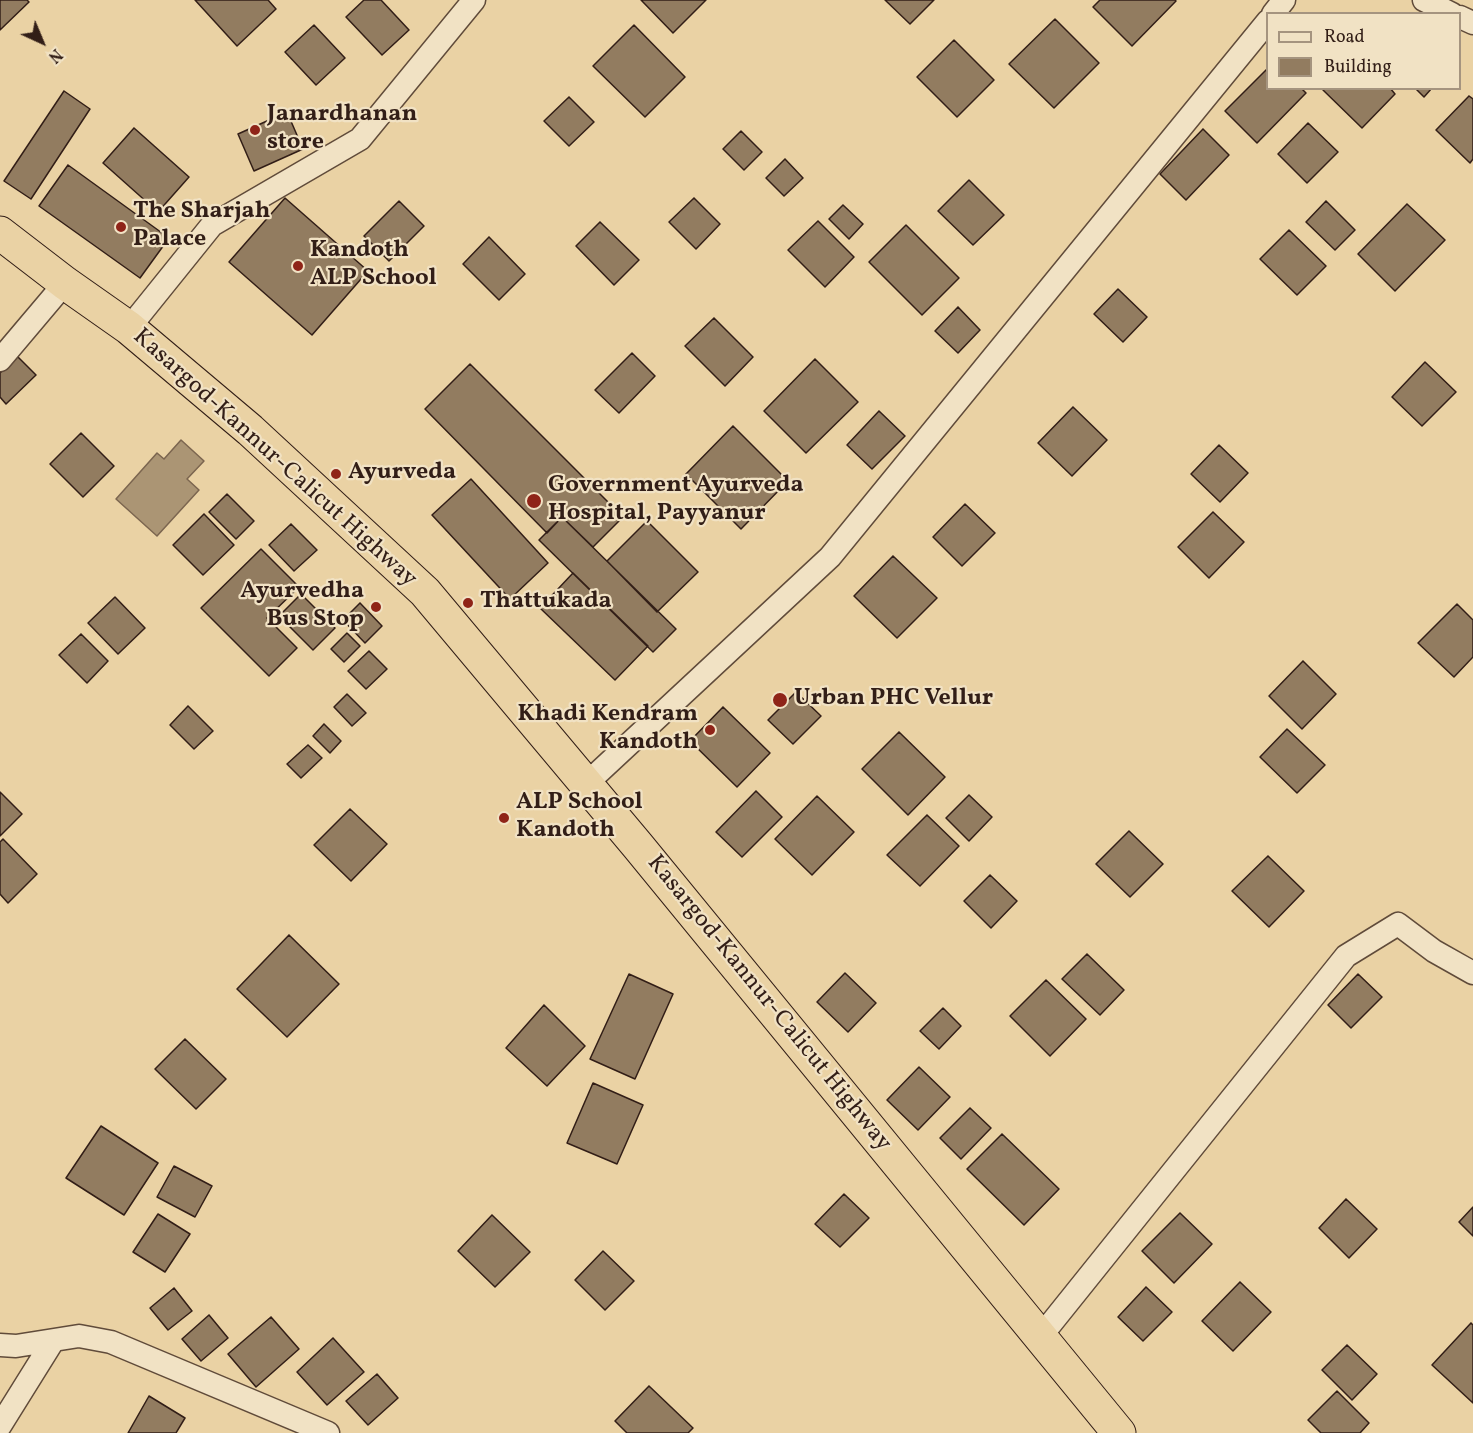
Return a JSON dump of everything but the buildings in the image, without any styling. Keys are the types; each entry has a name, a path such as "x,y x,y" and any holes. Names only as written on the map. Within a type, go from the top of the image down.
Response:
{"highway":[{"name":"Kasargod-Kannur-Calicut Highway","path":"0,233 64,283 129,328 250,429 424,592 586,784 1119,1433"}],"street":[{"path":"129,328 212,225 360,139 474,0"},
{"path":"1275,12 1284,0"},
{"path":"1424,0 1448,12"},
{"path":"586,784 830,557 1266,23"},
{"path":"0,360 64,283"},
{"path":"1041,1336 1346,956 1398,924 1434,951 1473,973"},
{"path":"0,1346 16,1347 79,1336 111,1342 328,1433"},
{"path":"0,1426 53,1341"}],"shaded area":[{"path":"181,440 204,461 187,479 199,490 157,536 116,499 157,453 164,459"}],"place":[{"name":"Janardhanan store","path":"255,130"},
{"name":"The Sharjah Palace","path":"121,227"},
{"name":"Kandoth ALP School","path":"298,266"},
{"name":"Ayurveda","path":"336,474"},
{"name":"Government Ayurveda Hospital, Payyanur","path":"534,501"},
{"name":"Thattukada","path":"468,603"},
{"name":"Ayurvedha Bus Stop","path":"376,607"},
{"name":"Urban PHC Vellur","path":"780,700"},
{"name":"Khadi Kendram Kandoth","path":"710,730"},
{"name":"ALP School Kandoth","path":"504,818"}]}
